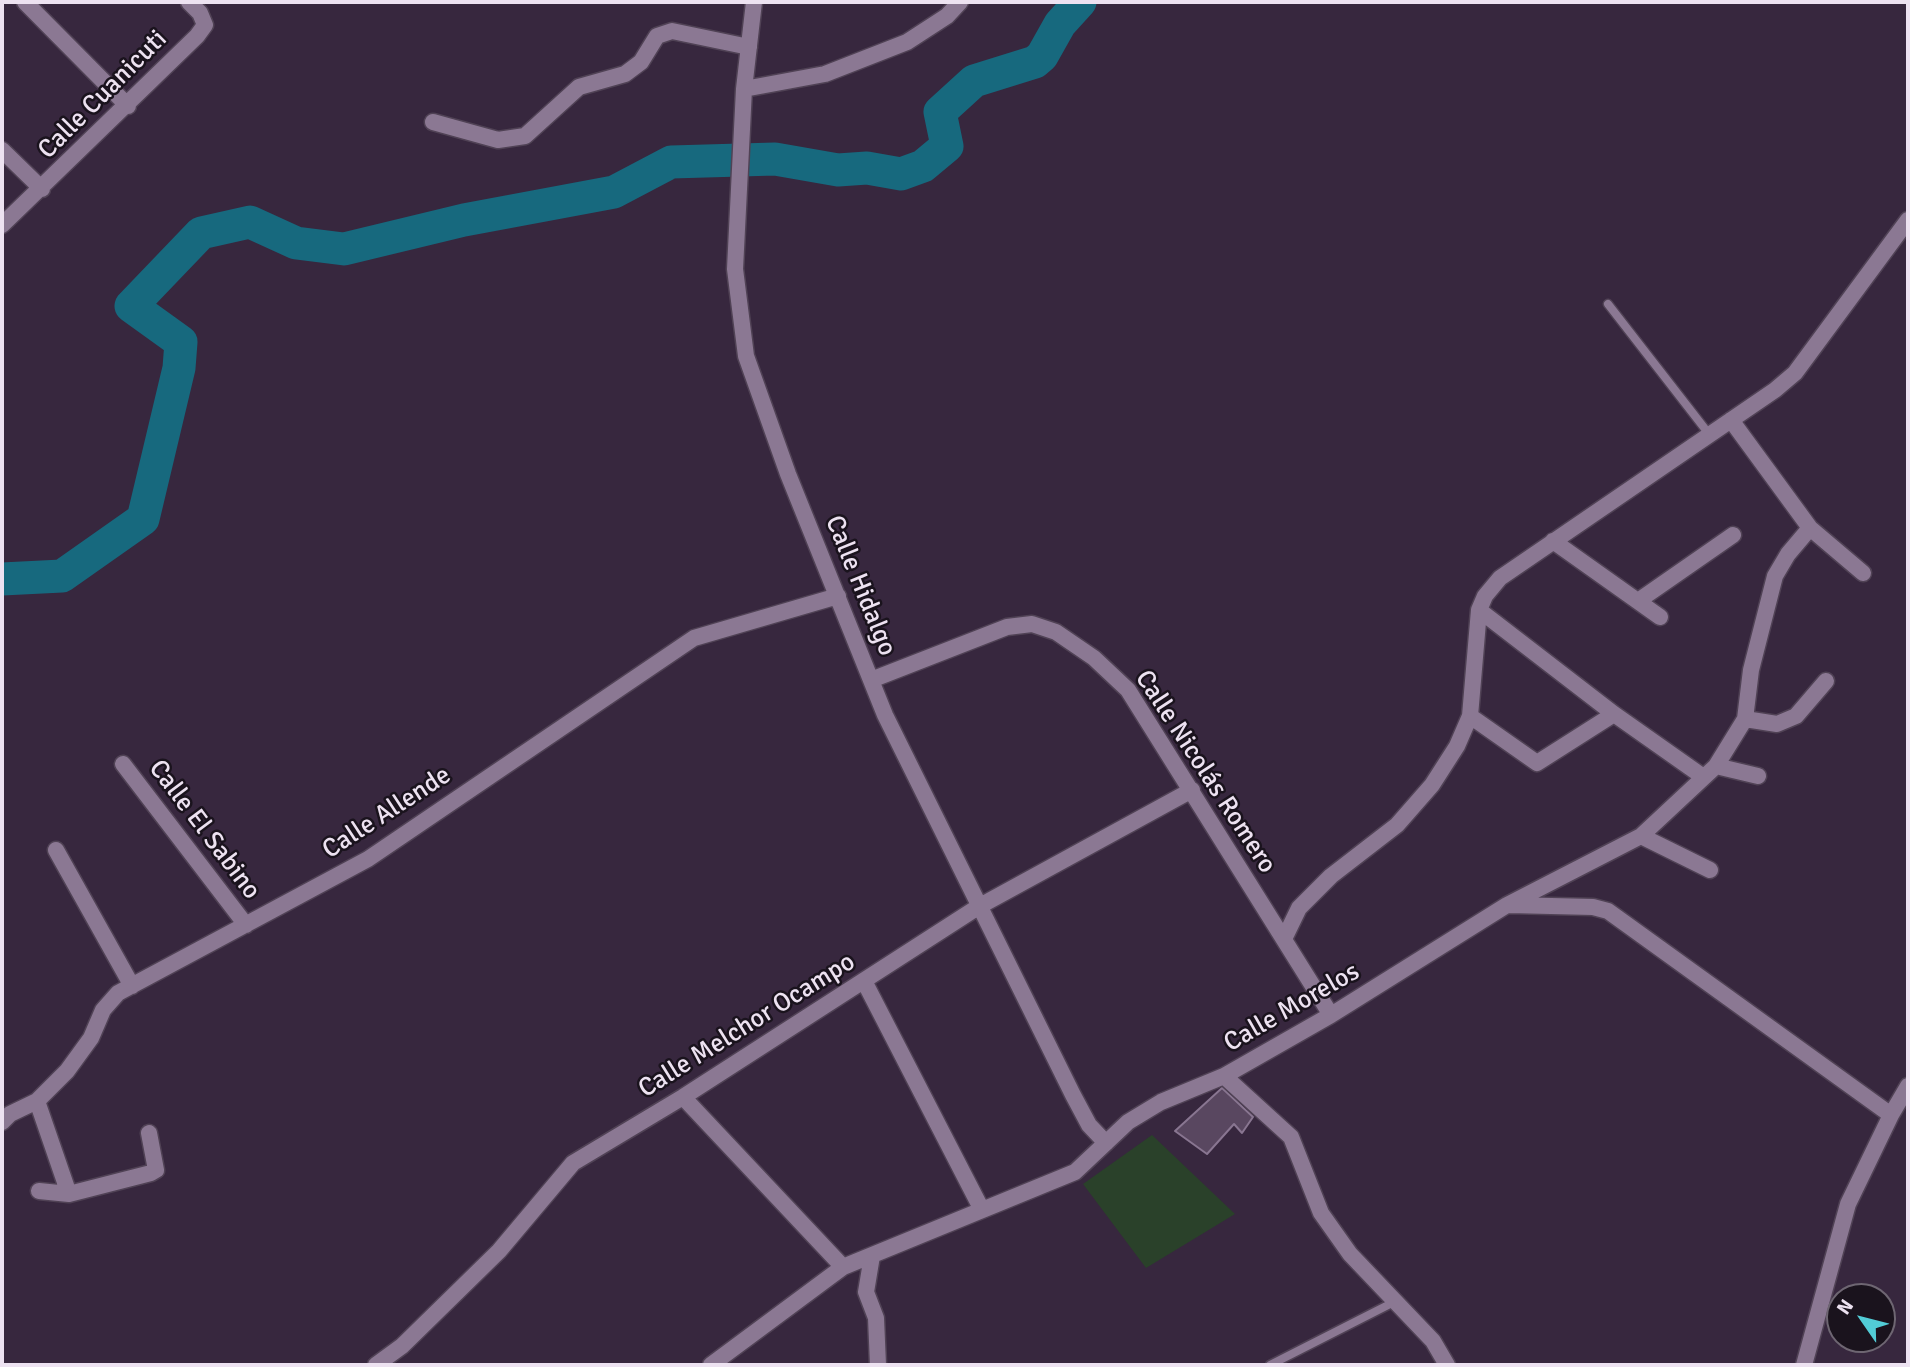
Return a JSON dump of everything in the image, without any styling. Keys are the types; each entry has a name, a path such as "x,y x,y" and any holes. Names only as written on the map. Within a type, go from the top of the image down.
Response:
{"street":[{"path":"25,2 128,106"},
{"name":"Calle Cuanicuti","path":"2,225 128,106 205,25 200,13 189,2"},
{"name":"Calle Hidalgo","path":"754,2 744,92 735,269 746,356 788,474 871,680 978,906 1089,1125 1106,1143"},
{"path":"744,92 825,74 907,42 947,16 960,2"},
{"path":"433,122 498,141 525,136 579,87 625,74 641,62 657,36 672,31 749,47"},
{"path":"2,150 42,189"},
{"path":"1284,939 1298,908 1331,876 1397,825 1432,785 1457,747 1470,716 1479,610 1485,596 1500,578 1731,420 1794,373 1908,220"},
{"path":"1731,420 1810,528 1863,573"},
{"path":"1758,776 1716,766 1745,719 1751,670 1775,576 1788,554 1810,528"},
{"path":"1638,601 1733,535"},
{"path":"1553,541 1660,617"},
{"name":"Calle Allende","path":"2,1122 37,1101 67,1071 91,1038 103,1010 118,993 369,859 694,638 838,596"},
{"path":"1479,610 1614,714 1702,776"},
{"name":"Calle Nicolás Romero","path":"871,680 1007,627 1031,625 1056,632 1094,658 1128,690 1331,1015"},
{"path":"1745,719 1777,724 1796,716 1826,681"},
{"path":"1470,716 1537,763 1614,714"},
{"name":"Calle El Sabino","path":"123,764 246,925"},
{"name":"Calle Morelos","path":"711,1365 843,1267 1075,1172 1128,1122 1161,1102 1224,1076 1331,1015 1507,905 1641,836 1702,776 1716,766"},
{"name":"Calle Melchor Ocampo","path":"376,1365 402,1346 499,1251 573,1163 683,1097 978,906 1192,790"},
{"path":"1641,836 1710,870"},
{"path":"56,850 132,986"},
{"path":"1507,905 1592,907 1608,911 1891,1115"},
{"path":"864,981 982,1210"},
{"path":"1224,1076 1291,1137 1321,1213 1350,1254 1433,1341 1447,1365"},
{"path":"1804,1365 1849,1204 1891,1115 1908,1087"},
{"path":"683,1097 843,1267"},
{"path":"37,1101 69,1194"},
{"path":"39,1191 69,1194 156,1170 149,1133"},
{"path":"872,1256 866,1292 876,1318 878,1365"}],"lane":[{"path":"1608,304 1709,434"},
{"path":"1270,1365 1395,1301"}],"green space":[{"path":"1152,1135 1235,1214 1146,1268 1083,1184"}],"building":[{"path":"1222,1088 1253,1117 1242,1133 1234,1124 1207,1154 1175,1131"}],"waterway":[{"path":"2,579 62,576 143,519 179,368 181,342 131,306 201,233 250,222 296,243 344,249 464,220 614,192 671,162 775,159 838,170 867,168 901,174 923,166 947,146 940,112 974,81 1035,62 1042,56 1060,24 1080,2"}]}
